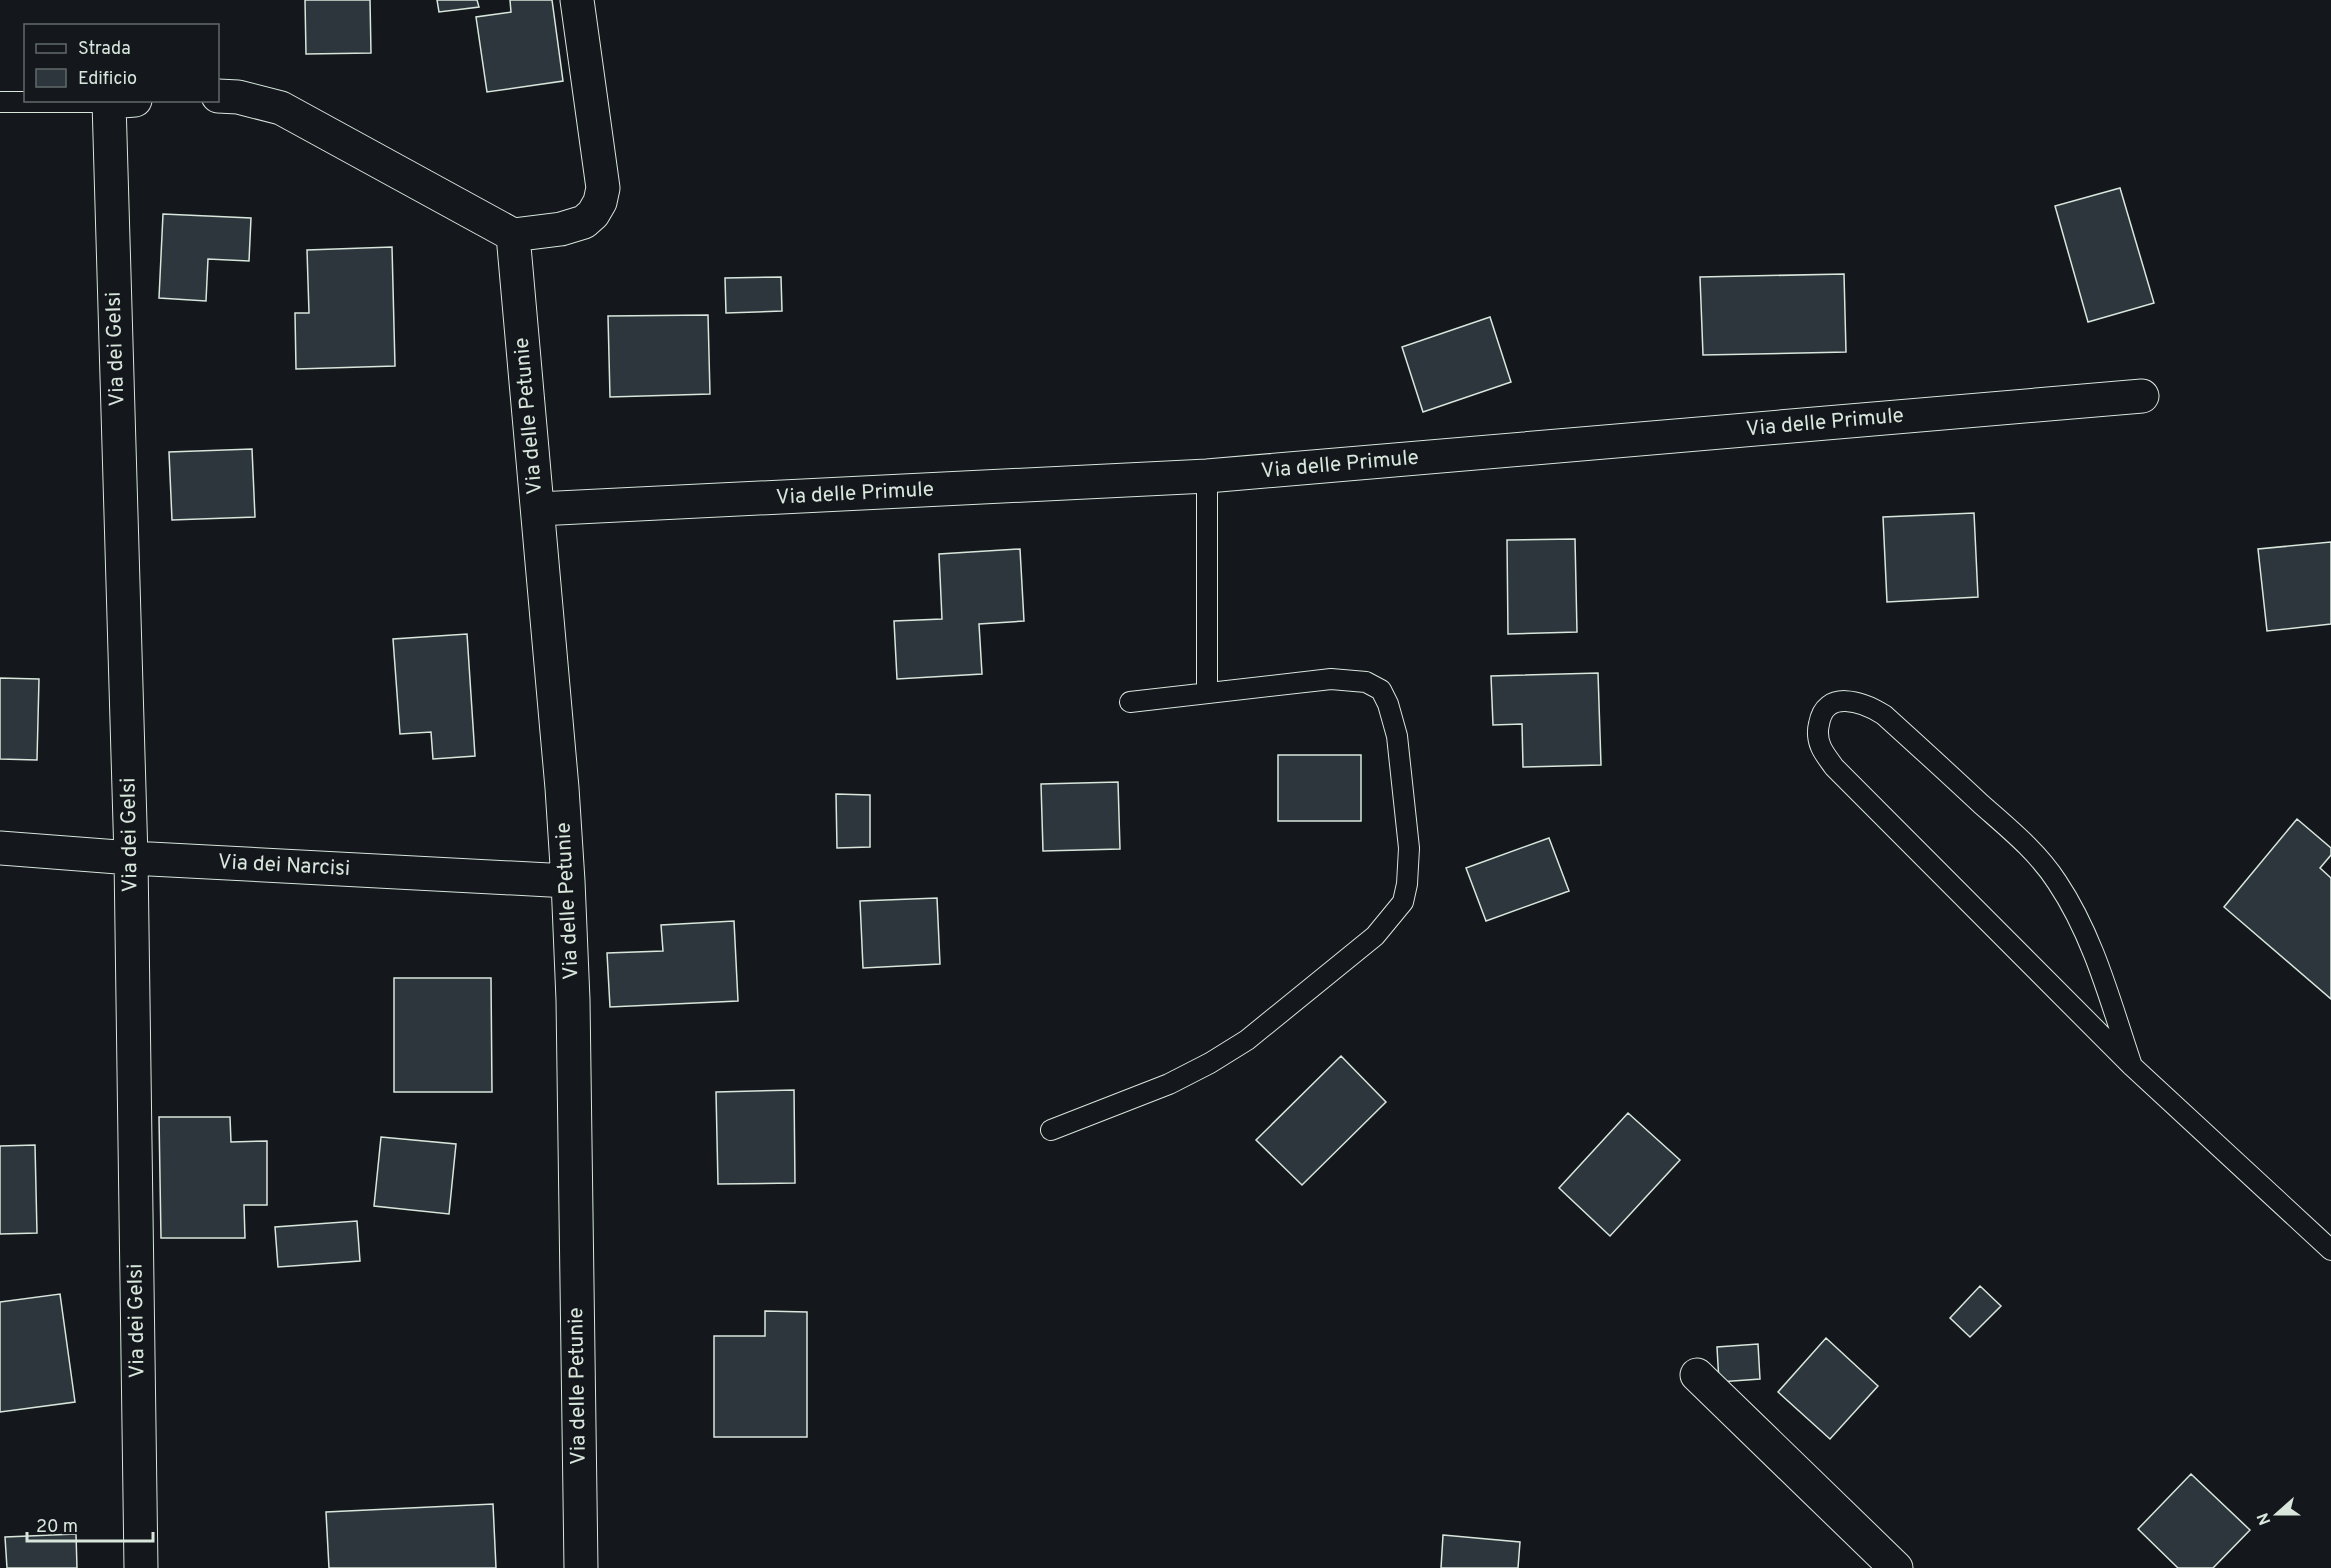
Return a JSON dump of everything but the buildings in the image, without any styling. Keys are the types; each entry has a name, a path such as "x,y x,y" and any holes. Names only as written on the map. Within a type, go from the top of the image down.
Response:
{"street":[{"path":"219,96 258,101 303,119 513,235 571,227 584,222 593,214 600,202 603,188 577,0"},
{"name":"Via dei Gelsi","path":"122,102 130,858 141,1568"},
{"name":"Via delle Petunie","path":"513,235 562,788 568,880 573,1000 581,1568"},
{"name":"Via delle Primule","path":"538,509 1207,476 2142,396"},
{"name":"Via dei Narcisi","path":"0,848 130,858 568,880"},
{"path":"1697,1375 1896,1568"}],"lane":[{"path":"0,102 24,102"},
{"path":"1207,476 1207,693"},
{"path":"1051,1130 1169,1084 1230,1051 1375,936 1403,902 1410,863 1409,848 1397,736 1388,704 1381,690 1366,682 1331,679 1131,702"},
{"path":"2132,1066 2085,935 2068,899 2048,868 2024,843 1884,715 1872,707 1856,702 1842,700 1826,706 1820,717 1817,732 1821,746 1834,767 2132,1066 2331,1250"}]}
